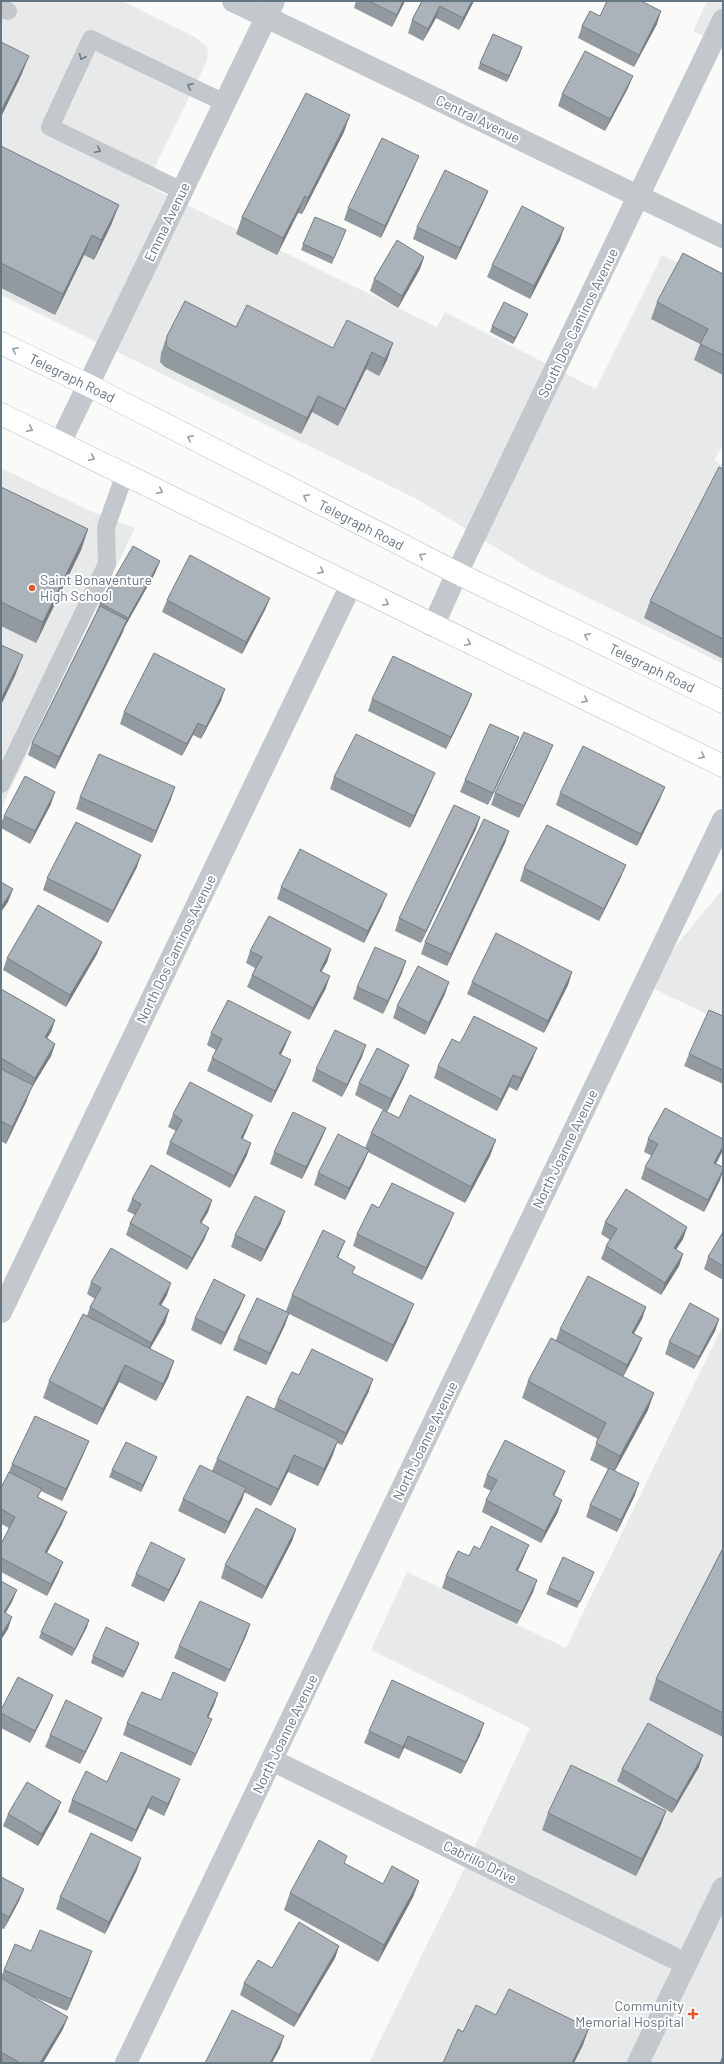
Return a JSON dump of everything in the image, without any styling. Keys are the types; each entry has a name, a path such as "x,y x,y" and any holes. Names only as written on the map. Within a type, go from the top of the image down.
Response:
{"main road":[{"name":"Telegraph Road","path":"1,343 457,573 723,702"},
{"path":"1,414 433,626 723,766"}],"street":[{"name":"Central Avenue","path":"233,1 270,9 723,237"},
{"name":"Emma Avenue","path":"60,443 270,9"},
{"name":"South Dos Caminos Avenue","path":"433,626 457,573 722,24"},
{"name":"North Dos Caminos Avenue","path":"1,1312 351,586"},
{"name":"North Joanne Avenue","path":"126,2063 723,820"},
{"name":"Cabrillo Drive","path":"272,1760 686,1964"},
{"path":"638,2063 723,1888"}],"lane":[{"path":"182,191 50,127 91,39 225,103"},
{"path":"1,784 107,564 106,527 125,474"}],"shaded area":[{"path":"1,1 122,1 195,37 208,48 207,61 146,185 437,327 445,312 596,389 662,255 723,284 723,445 714,460 723,465 723,664 534,571 417,499 1,295"},
{"path":"707,1 723,1 723,45 693,31"},
{"path":"1,468 90,511 135,528 1,809"},
{"path":"723,889 723,1022 644,984"},
{"path":"723,1325 723,2063 369,2063 470,1857 530,1728 371,1650 407,1572 566,1648"}],"building":[{"path":"369,1 403,1 397,15"},
{"path":"422,1 472,1 463,18 440,6 428,29 412,20"},
{"path":"607,1 641,1 661,11 639,55 582,26 590,11 600,16"},
{"path":"493,34 522,47 509,76 480,63"},
{"path":"1,42 29,56 1,111"},
{"path":"585,51 633,76 610,119 562,94"},
{"path":"306,93 350,115 308,198 305,196 283,238 242,217"},
{"path":"382,138 419,156 385,226 348,208"},
{"path":"1,146 119,205 101,240 92,235 63,294 1,263"},
{"path":"445,170 488,191 460,248 417,227"},
{"path":"522,206 564,228 534,286 492,265"},
{"path":"315,217 346,230 334,258 303,244"},
{"path":"397,240 424,257 402,296 374,279"},
{"path":"683,253 723,274 723,355 700,344 708,329 657,302"},
{"path":"185,301 236,327 247,305 333,348 347,320 393,343 385,359 372,352 345,409 318,396 307,418 171,350 166,345 167,336"},
{"path":"504,302 528,314 515,338 492,326"},
{"path":"719,467 723,469 723,639 650,601"},
{"name":"Saint Bonaventure High School","path":"1,487 88,529 43,622 1,602"},
{"path":"133,546 160,561 128,618 100,603"},
{"path":"190,555 270,598 246,642 167,600"},
{"path":"100,606 127,620 59,757 32,743"},
{"path":"1,645 23,655 1,699"},
{"path":"154,653 225,689 206,727 198,723 187,744 124,712"},
{"path":"393,656 472,694 451,737 372,699"},
{"path":"490,724 519,737 493,793 465,780"},
{"path":"524,732 553,745 524,806 495,793"},
{"path":"356,734 435,773 414,816 334,777"},
{"path":"583,746 665,787 641,834 560,793"},
{"path":"99,754 175,787 156,831 80,797"},
{"path":"25,776 55,792 35,831 4,816"},
{"path":"454,805 480,817 426,931 399,918"},
{"path":"484,819 509,831 451,954 425,942"},
{"path":"76,822 141,855 113,911 47,878"},
{"path":"547,825 626,865 604,909 524,868"},
{"path":"300,849 387,894 368,931 281,887"},
{"path":"1,882 13,889 1,907"},
{"path":"38,905 102,942 70,995 7,958"},
{"path":"269,916 331,949 320,971 330,976 313,1008 252,975 262,957 250,951"},
{"path":"496,933 572,972 548,1021 472,982"},
{"path":"375,947 406,961 388,1001 357,987"},
{"path":"418,966 449,982 429,1023 397,1006"},
{"path":"1,989 55,1020 45,1037 55,1044 35,1078 1,1058"},
{"path":"228,1000 291,1032 279,1054 291,1060 275,1091 212,1058 222,1039 211,1033"},
{"path":"709,1010 723,1016 723,1070 689,1054"},
{"path":"474,1016 537,1048 521,1078 513,1075 501,1099 438,1066 452,1039 460,1043"},
{"path":"335,1030 366,1045 347,1085 316,1069"},
{"path":"377,1048 409,1065 391,1099 359,1083"},
{"path":"1,1069 33,1085 12,1127 1,1121"},
{"path":"190,1082 253,1115 241,1138 251,1143 234,1176 170,1142 182,1120 173,1114"},
{"path":"410,1095 496,1140 471,1187 371,1133 383,1110 399,1118"},
{"path":"665,1108 723,1139 723,1146 714,1163 723,1167 723,1170 708,1200 645,1167 658,1144 648,1139"},
{"path":"293,1112 326,1128 306,1167 274,1152"},
{"path":"338,1134 369,1150 349,1188 318,1173"},
{"path":"151,1165 212,1200 200,1222 209,1228 192,1258 130,1223 141,1204 132,1199"},
{"path":"392,1183 454,1213 426,1268 357,1234 372,1204 379,1208"},
{"path":"626,1189 687,1227 674,1248 683,1254 665,1283 606,1246 617,1229 605,1222"},
{"path":"255,1196 285,1211 265,1250 235,1235"},
{"path":"323,1230 345,1241 337,1257 355,1267 352,1273 414,1304 393,1345 292,1295"},
{"path":"723,1232 723,1266 708,1257"},
{"path":"111,1248 171,1283 159,1304 169,1310 151,1343 90,1307 101,1288 91,1282"},
{"path":"588,1276 646,1307 632,1333 642,1338 627,1365 560,1329"},
{"path":"214,1279 245,1295 225,1333 195,1318"},
{"path":"257,1298 289,1313 270,1353 238,1338"},
{"path":"690,1303 719,1319 699,1357 669,1342"},
{"path":"83,1314 174,1361 163,1384 125,1365 103,1409 49,1381"},
{"path":"551,1338 654,1393 620,1456 596,1443 606,1423 528,1381"},
{"path":"312,1349 373,1379 346,1433 278,1399 292,1372 299,1375"},
{"path":"247,1396 338,1440 324,1469 294,1455 278,1489 217,1459"},
{"path":"35,1416 89,1441 66,1489 12,1464"},
{"path":"505,1440 565,1471 553,1495 562,1500 545,1531 486,1500 497,1480 487,1475"},
{"path":"126,1442 157,1457 143,1485 112,1470"},
{"path":"200,1465 246,1488 229,1522 183,1499"},
{"path":"609,1468 639,1483 621,1520 590,1505"},
{"path":"9,1472 42,1489 37,1497 67,1512 45,1552 63,1562 51,1584 1,1558 1,1544 15,1517 1,1509 1,1488"},
{"path":"256,1508 296,1529 266,1587 225,1565"},
{"path":"491,1526 529,1545 516,1570 537,1580 522,1612 446,1576 458,1551 469,1556 474,1546 480,1549"},
{"path":"151,1542 185,1559 169,1590 136,1574"},
{"path":"723,1548 723,1713 656,1679"},
{"path":"563,1557 594,1572 580,1602 549,1588"},
{"path":"1,1581 17,1590 4,1612 12,1617 1,1635"},
{"path":"200,1601 250,1624 230,1670 179,1646"},
{"path":"55,1603 89,1620 75,1649 41,1632"},
{"path":"106,1627 139,1643 125,1672 93,1656"},
{"path":"173,1672 218,1693 207,1717 212,1719 196,1754 127,1723 142,1692 161,1700"},
{"path":"18,1677 53,1695 35,1731 1,1713 1,1710"},
{"path":"392,1680 484,1723 466,1762 408,1736 403,1747 369,1731"},
{"path":"66,1700 102,1718 85,1752 50,1735"},
{"path":"648,1723 703,1755 677,1801 622,1769"},
{"path":"121,1752 180,1779 168,1804 152,1796 136,1830 72,1800 86,1771 107,1782"},
{"path":"571,1765 666,1811 642,1859 548,1813"},
{"path":"27,1782 61,1802 42,1834 8,1814"},
{"path":"91,1833 141,1858 109,1922 60,1897"},
{"path":"319,1840 347,1856 344,1863 383,1884 392,1866 419,1881 384,1945 290,1893"},
{"path":"1,1877 24,1889 9,1917 1,1913"},
{"path":"299,1922 339,1946 299,2015 244,1983 258,1960 272,1968"},
{"path":"40,1930 92,1951 71,1999 4,1970 15,1944 31,1951"},
{"path":"1,1978 68,2017 40,2063 20,2063 1,2052"},
{"path":"509,1989 589,2028 572,2063 443,2063 458,2029 463,2032 476,2005 496,2015"},
{"path":"232,2010 284,2036 270,2063 205,2063"},
{"path":"723,2056 723,2063 720,2063"}],"place":[{"name":"Saint Bonaventure High School","path":"32,588"},
{"name":"Community Memorial Hospital","path":"693,2014"}]}
